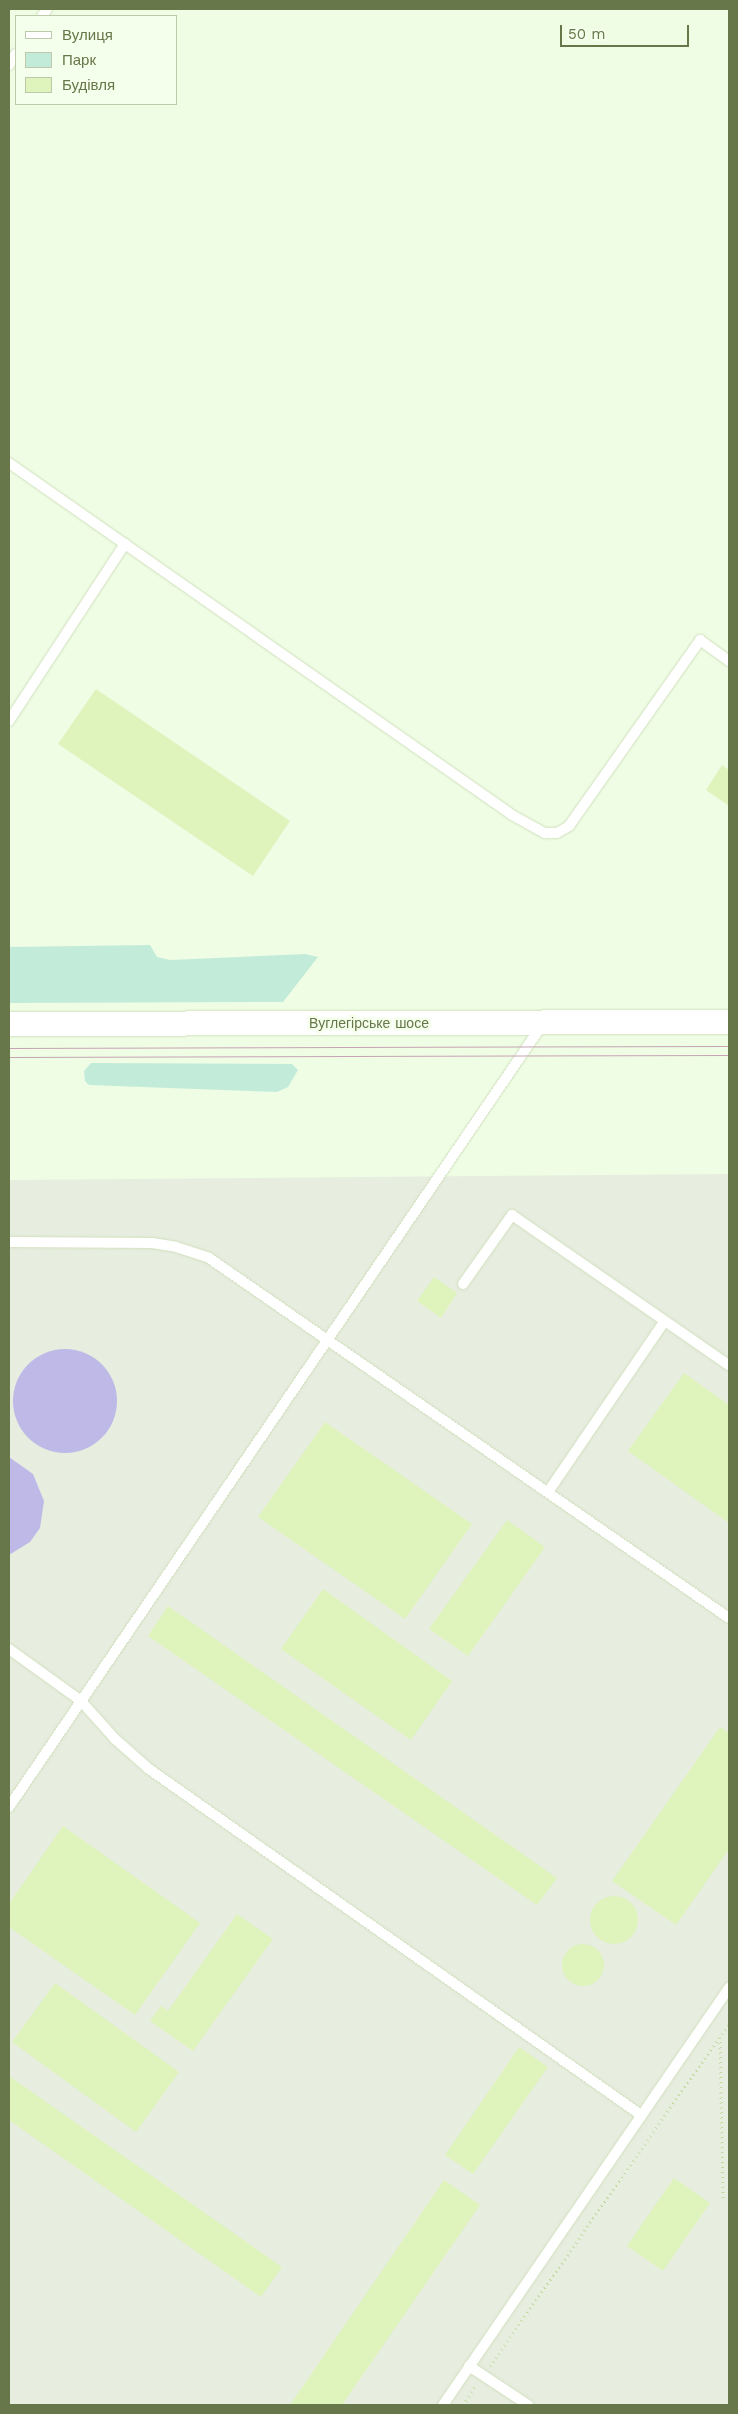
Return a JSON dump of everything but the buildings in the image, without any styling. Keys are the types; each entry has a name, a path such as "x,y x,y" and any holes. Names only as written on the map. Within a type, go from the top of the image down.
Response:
{"street":[{"name":"Вуглегірське шосе","path":"9,1024 729,1022"}],"lane":[{"path":"9,463 512,815 545,833 557,833 569,826 700,640 729,661"},
{"path":"9,722 125,544"},
{"path":"9,1807 544,1022"},
{"path":"463,1284 512,1215 664,1322 729,1365"},
{"path":"9,1242 127,1242 194,1252 209,1258 729,1618"},
{"path":"548,1492 664,1322"},
{"path":"9,1649 81,1701 120,1744 149,1769 641,2115"},
{"path":"443,2405 729,1988"},
{"path":"469,2366 528,2405"}],"path":[{"path":"462,2405 729,2024"},
{"path":"720,2037 723,2198"}],"shaded area":[{"path":"729,1174 729,2405 9,2405 9,1180"},
{"path":"65,1349 85,1353 102,1364 113,1381 117,1401 113,1421 102,1438 85,1449 65,1453 45,1449 28,1438 17,1421 13,1401 17,1381 28,1364 45,1353"},
{"path":"9,1457 33,1474 44,1501 40,1528 30,1542 9,1555"}],"green space":[{"path":"150,945 157,957 170,960 305,954 318,957 283,1002 9,1003 9,947"},
{"path":"91,1063 292,1064 298,1070 288,1087 277,1092 89,1085 85,1081 84,1071"}],"tram line":[{"path":"9,1048 729,1046"},
{"path":"9,1057 729,1055"}]}
